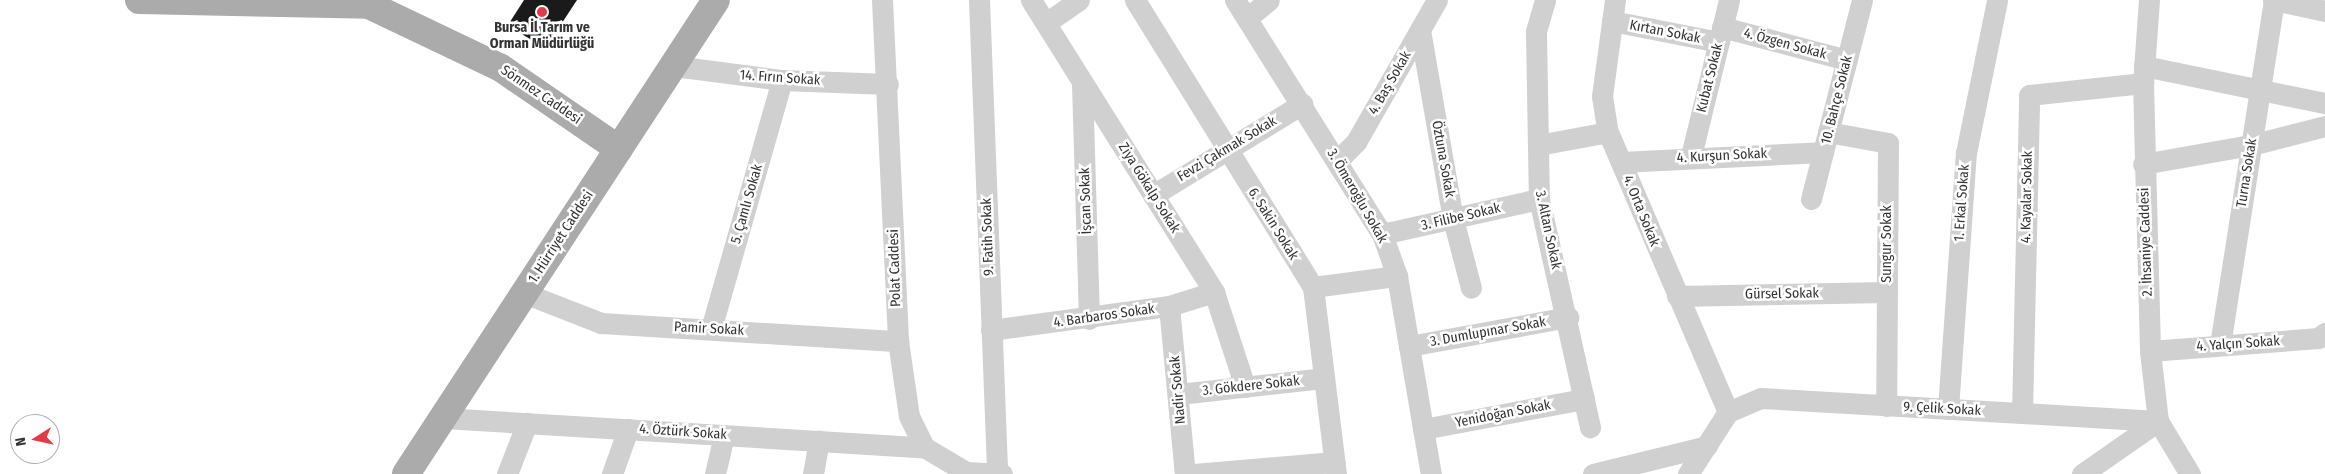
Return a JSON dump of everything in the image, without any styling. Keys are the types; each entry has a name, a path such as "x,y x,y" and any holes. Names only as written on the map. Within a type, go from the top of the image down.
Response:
{"main road":[{"name":"Sönmez Caddesi","path":"139,0 369,5 501,68 619,149"},
{"name":"1. Hürriyet Caddesi","path":"406,474 716,0"}],"street":[{"name":"9. Fatih Sokak","path":"979,0 997,474"},
{"name":"Ziya Gökalp Sokak","path":"1031,0 1214,292 1245,387"},
{"path":"1046,23 1079,0"},
{"name":"6. Sakin Sokak","path":"1135,0 1313,287 1335,468"},
{"path":"1241,9 1269,0"},
{"name":"4. Baş Sokak","path":"1337,161 1356,142 1437,0"},
{"name":"3. Altan Sokak","path":"1545,0 1536,32 1539,198 1568,317 1590,427"},
{"name":"4. Orta Sokak","path":"1615,0 1602,96 1608,132 1728,412"},
{"name":"Kubat Sokak","path":"1691,156 1729,0"},
{"name":"10. Bahçe Sokak","path":"1811,199 1862,0"},
{"name":"1. Erkal Sokak","path":"1948,409 1966,153 1997,0"},
{"name":"2. İhsaniye Caddesi","path":"2149,0 2144,74 2143,164 2150,350 2158,420 2190,474"},
{"path":"2274,0 2325,11"},
{"name":"Turna Sokak","path":"2220,346 2274,0"},
{"name":"Polat Caddesi","path":"887,5 888,84 898,342 909,416 924,447"},
{"name":"3. Ömeroğlu Sokak","path":"1241,9 1382,234 1397,276 1431,474"},
{"name":"Kırtan Sokak","path":"1612,21 1721,34"},
{"name":"Öztuna Sokak","path":"1420,30 1452,219 1471,288"},
{"name":"4. Özgen Sokak","path":"1721,34 1847,60"},
{"name":"14. Fırın Sokak","path":"674,66 782,80 888,84"},
{"path":"2144,74 2260,89 2325,102"},
{"name":"4. Kayalar Sokak","path":"2022,413 2030,94 2144,74"},
{"name":"5. Çamlı Sokak","path":"711,329 782,80"},
{"name":"İşcan Sokak","path":"1082,84 1089,319"},
{"name":"Fevzi Çakmak Sokak","path":"1153,194 1302,104"},
{"path":"2143,164 2251,145 2325,126"},
{"path":"1538,145 1608,132"},
{"name":"4. Kurşun Sokak","path":"1621,162 1826,142"},
{"name":"Sungur Sokak","path":"1826,142 1888,143 1886,406"},
{"name":"3. Filibe Sokak","path":"1382,234 1539,198"},
{"path":"1313,287 1397,276"},
{"name":"4. Barbaros Sokak","path":"991,330 1089,319 1169,306 1214,292"},
{"name":"Gürsel Sokak","path":"1677,296 1888,292"},
{"name":"Pamir Sokak","path":"524,293 601,323 898,342"},
{"name":"Nadir Sokak","path":"1169,306 1185,474"},
{"name":"3. Dumlupınar Sokak","path":"1409,346 1568,317"},
{"name":"4. Yalçın Sokak","path":"2150,350 2318,338 2325,333"},
{"name":"3. Gökdere Sokak","path":"1178,394 1323,378"},
{"name":"Yenidoğan Sokak","path":"1423,429 1584,398"},
{"name":"9. Çelik Sokak","path":"1728,412 1761,398 2158,420"},
{"path":"1688,474 1728,412"},
{"name":"4. Öztürk Sokak","path":"443,418 924,447"},
{"path":"2082,474 2158,420"},
{"path":"507,474 527,423"},
{"path":"612,474 628,429"},
{"path":"715,474 724,435"},
{"path":"813,474 819,441"},
{"path":"1593,474 1707,446"},
{"path":"924,447 966,473 1002,474"},
{"path":"1194,474 1335,468"}],"building":[{"name":"Bursa İl Tarım ve Orman Müdürlüğü","path":"524,0 577,0 545,49 508,25"}],"place":[{"name":"Bursa İl Tarım ve Orman Müdürlüğü","path":"542,12"}]}
